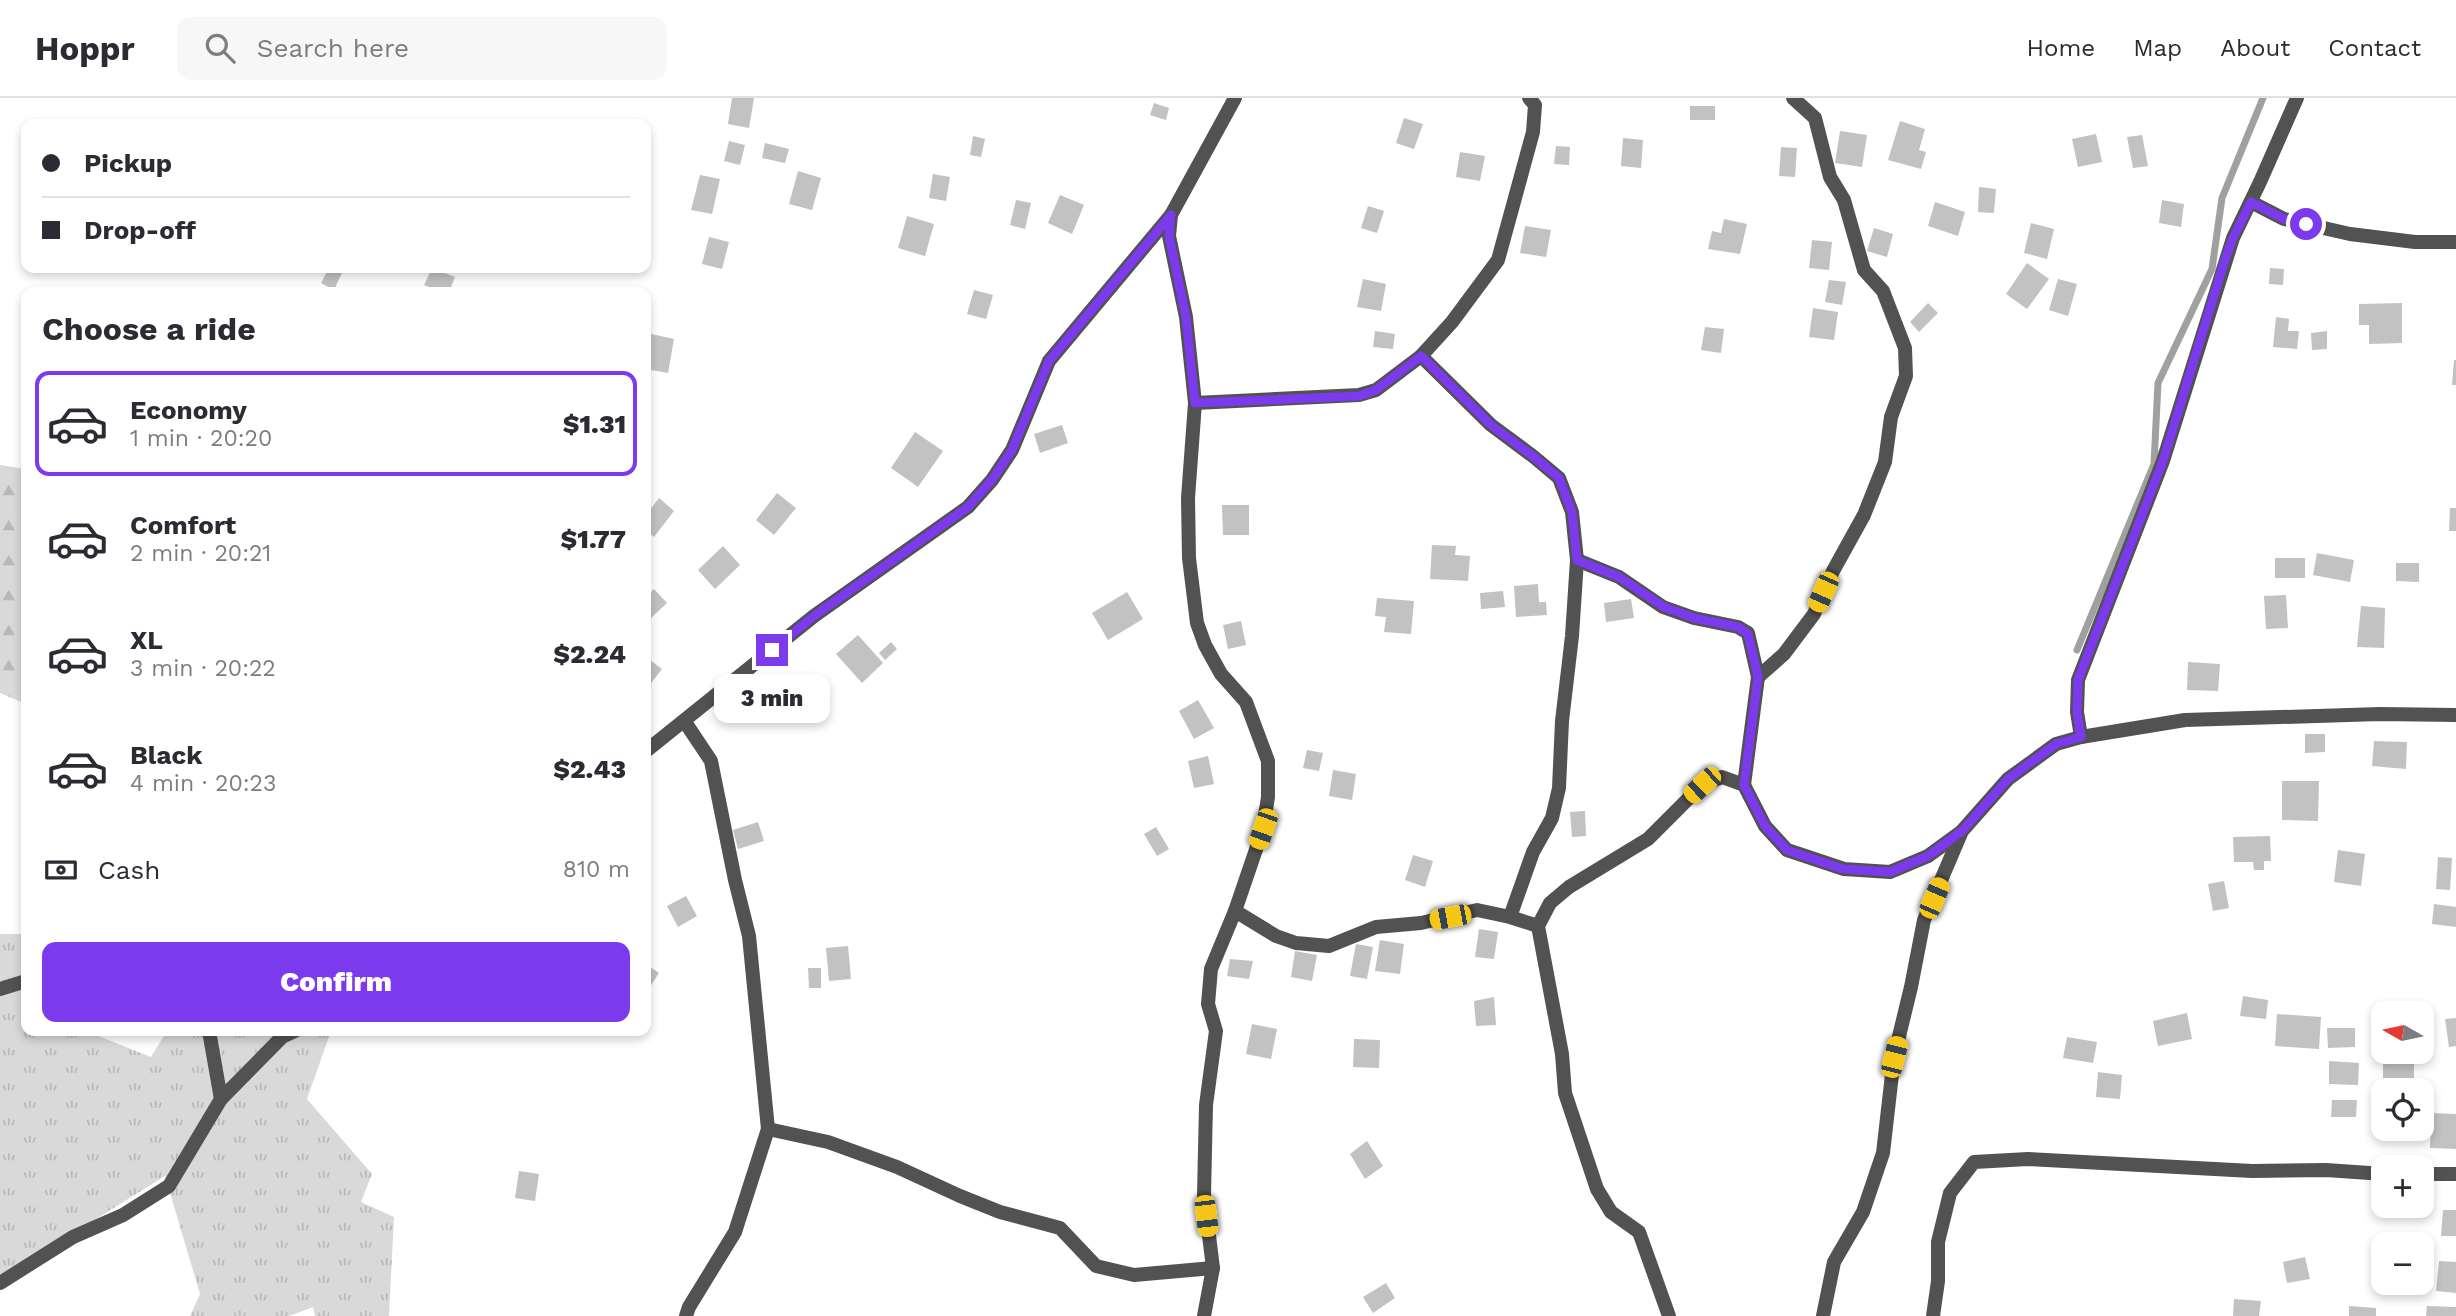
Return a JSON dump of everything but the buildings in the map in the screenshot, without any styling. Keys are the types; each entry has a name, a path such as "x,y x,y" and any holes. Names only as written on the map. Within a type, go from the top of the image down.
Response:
{"street":[{"path":"651,747 814,616 968,507 992,480 1012,450 1049,361 1171,215 1235,98"},
{"path":"1195,403 1359,396 1376,390 1421,356 1452,322 1497,260 1533,132 1535,104 1530,98"},
{"path":"1758,677 1784,654 1814,614 1833,571 1864,515 1885,462 1891,418 1906,376 1905,348 1883,291 1864,270 1844,200 1830,177 1815,118 1793,98"},
{"path":"2081,737 2077,712 2078,680 2163,461 2233,238 2297,98"},
{"path":"2251,202 2284,219 2350,234 2415,242 2456,242"},
{"path":"1171,215 1169,236 1186,317 1195,403 1188,498 1189,558 1197,623 1205,645 1221,674 1247,702 1268,761 1268,797 1263,829 1235,911 1211,969 1208,1004 1216,1031 1206,1105 1204,1195 1213,1268 1204,1316"},
{"path":"1421,356 1491,425 1559,478 1572,512 1577,560 1562,721 1559,788 1552,818 1533,852 1510,917"},
{"path":"1577,560 1619,577 1664,607 1694,618 1738,627 1748,634 1758,677 1744,785 1765,826 1787,850 1843,869 1890,872 1928,856 1962,831 2008,779 2056,744 2081,737 2185,720 2380,714 2456,715"},
{"path":"685,722 711,761 749,936 768,1129 735,1232 686,1316"},
{"path":"1669,1316 1639,1233 1611,1212 1597,1189 1565,1093 1560,1043 1538,926 1550,902 1569,887 1648,839 1702,785 1722,777 1744,785"},
{"path":"1823,1316 1834,1262 1863,1212 1883,1153 1894,1057 1924,920 1962,831"},
{"path":"1235,911 1276,936 1296,943 1329,946 1376,927 1421,923 1477,910 1538,926"},
{"path":"0,989 21,983"},
{"path":"210,1036 221,1099"},
{"path":"0,1283 73,1237 123,1215 169,1186 221,1099 284,1036"},
{"path":"768,1129 828,1142 897,1167 1000,1212 1060,1228 1096,1266 1134,1275 1213,1268"},
{"path":"1933,1316 1938,1281 1938,1242 1950,1193 1974,1162 2028,1159 2252,1171 2326,1170 2371,1173"},
{"path":"2434,1174 2456,1174"}],"green space":[{"path":"0,465 21,468 21,702 0,693"},
{"path":"0,934 21,934 21,1036 98,1036 151,1057 164,1036 329,1036 307,1099 372,1174 361,1202 394,1217 389,1316 315,1316 313,1307 289,1316 190,1316 200,1294 165,1176 0,1279"}],"waterway":[{"path":"2077,650 2154,464 2158,383 2212,269 2222,198 2263,98"}],"route":[{"path":"772,650 814,616 968,507 992,480 1012,450 1049,361 1171,215 1169,236 1186,317 1195,403 1359,396 1376,390 1421,356 1491,425 1559,478 1572,512 1577,560 1619,577 1664,607 1694,618 1738,627 1748,634 1758,677 1744,785 1765,826 1787,850 1843,869 1890,872 1928,856 1962,831 2008,779 2056,744 2081,737 2077,712 2078,680 2163,461 2233,238 2251,202 2284,219 2306,224"}]}
